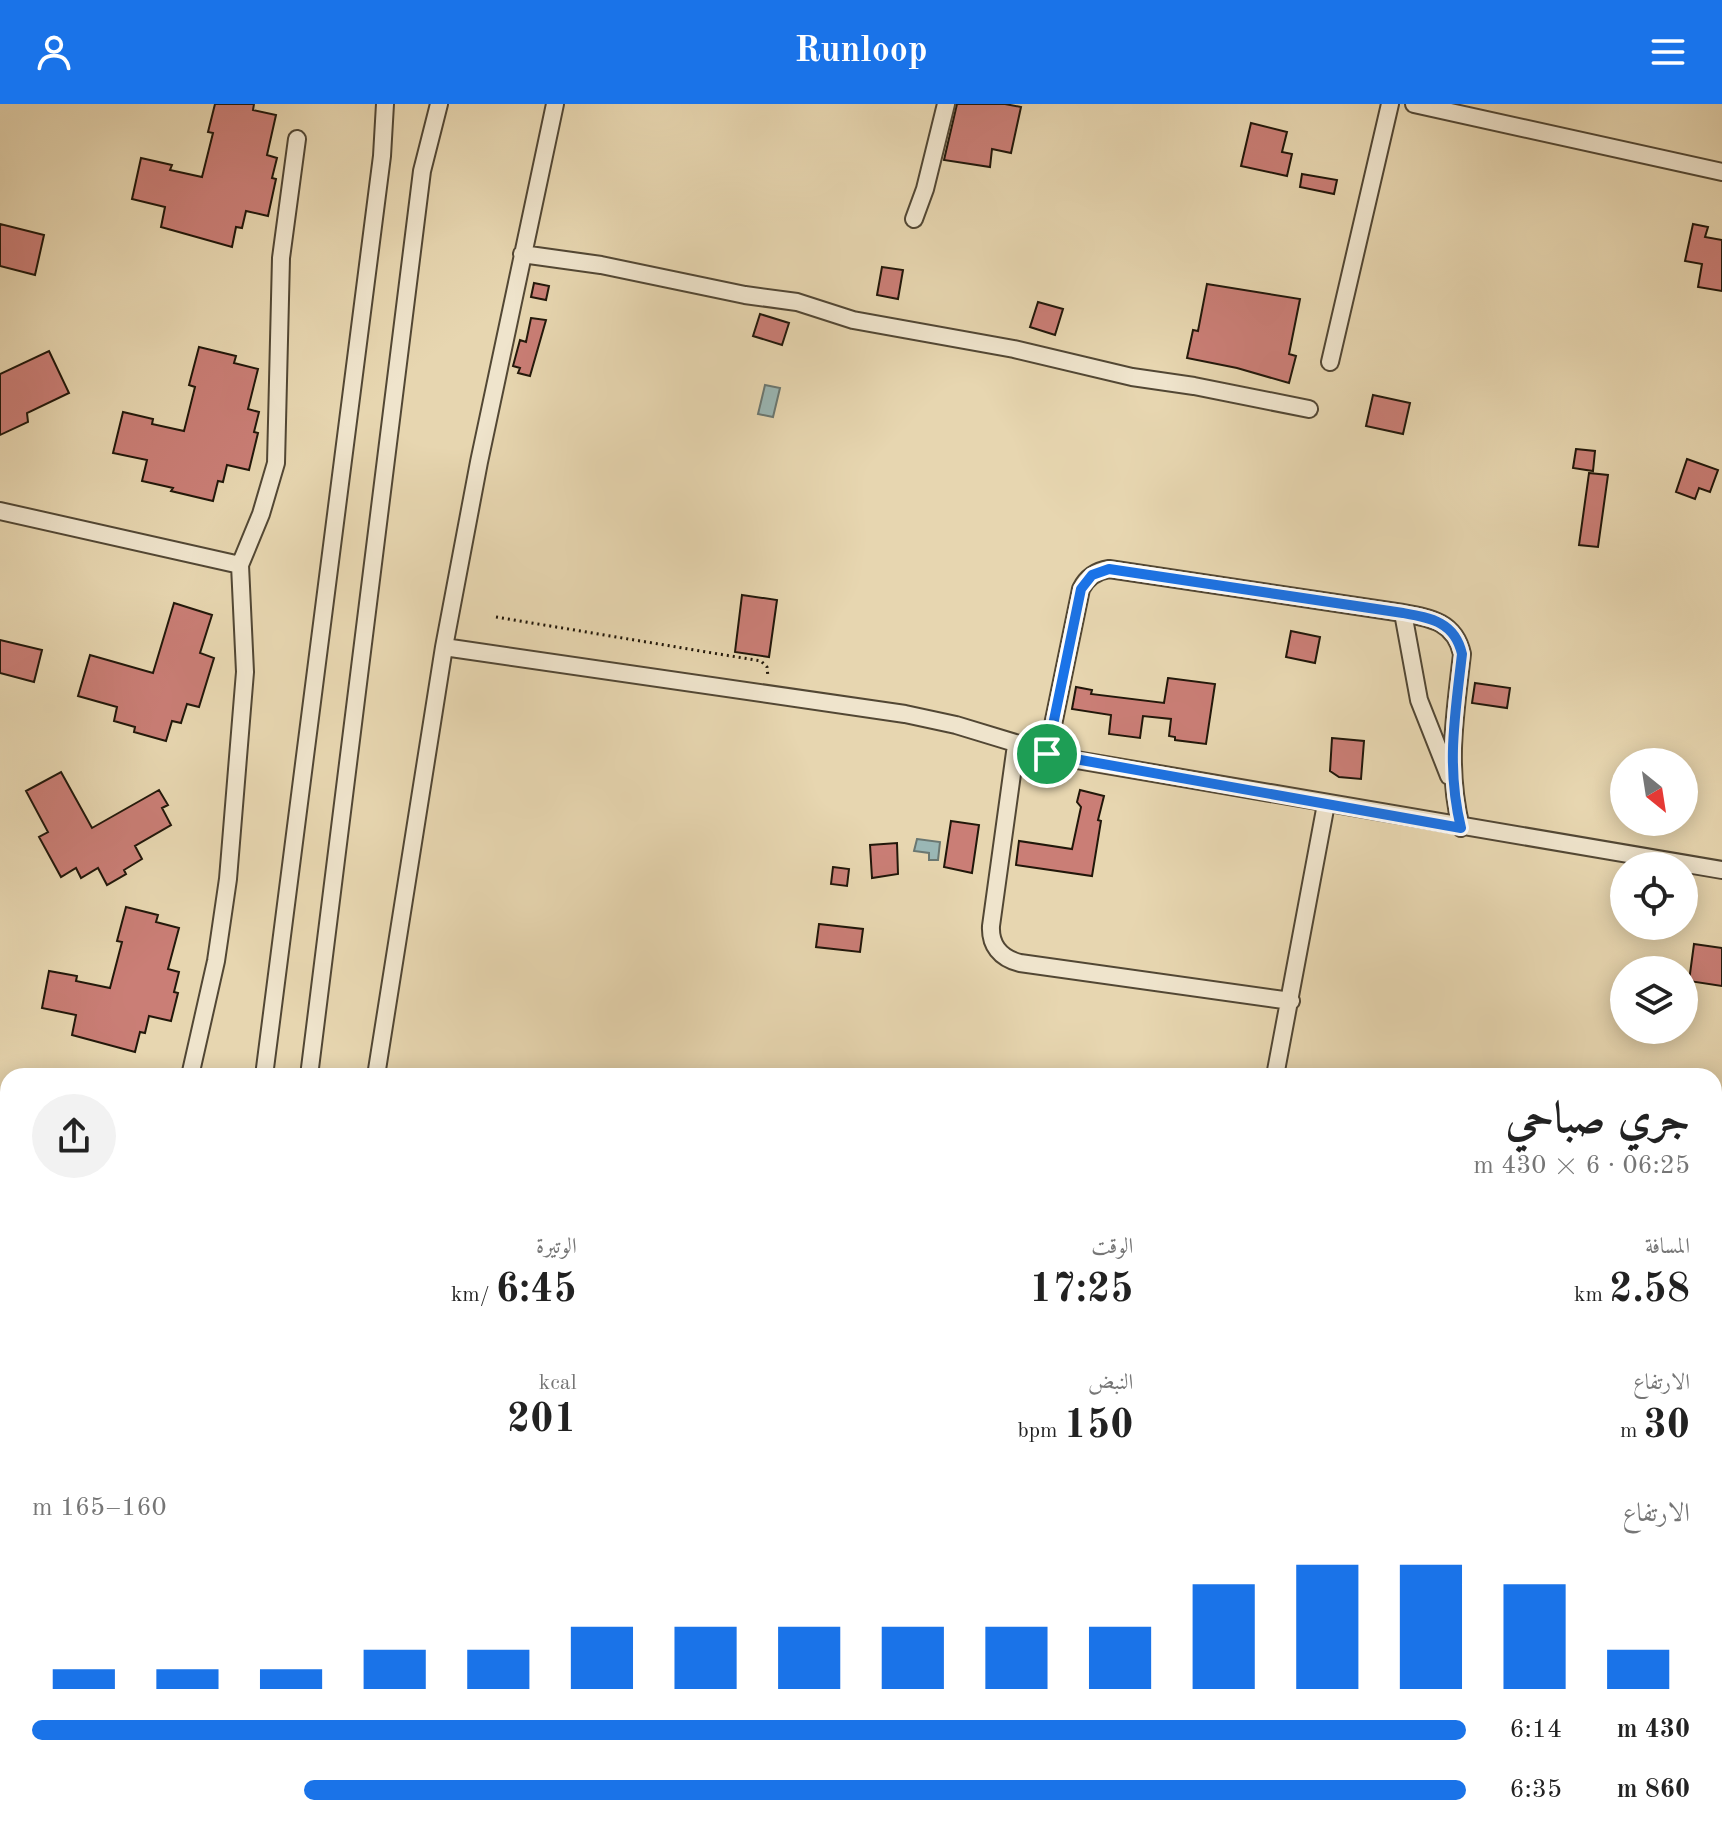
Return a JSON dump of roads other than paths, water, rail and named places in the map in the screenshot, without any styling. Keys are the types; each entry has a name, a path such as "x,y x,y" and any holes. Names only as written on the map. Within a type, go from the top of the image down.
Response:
{"street":[{"path":"265,1068 382,156 385,104"},
{"path":"310,1068 422,171 439,104"},
{"path":"377,1068 444,647 555,104"},
{"path":"914,219 925,189 946,104"},
{"path":"1330,362 1390,104"},
{"path":"1414,104 1467,110 1722,172"},
{"path":"192,1068 216,961 228,879 245,672 240,565 261,514 276,463 281,258 297,139"},
{"path":"522,254 601,265 745,295 797,302 853,320 1014,349 1132,377 1309,409"},
{"path":"0,511 240,565"},
{"path":"1047,754 1081,589 1088,579 1109,569 1436,619 1444,624 1460,645 1462,654 1452,745 1452,783"},
{"path":"1403,613 1419,700 1452,783 1461,828"},
{"path":"444,647 765,692 931,719 1047,754 1461,828 1722,870"},
{"path":"1016,745 991,926 992,940 999,953 1020,963 1291,1001"},
{"path":"1277,1068 1326,804"}],"water":[{"path":"765,385 780,388 773,417 758,414"},
{"path":"917,839 940,842 938,860 929,860 929,853 914,851"}]}
